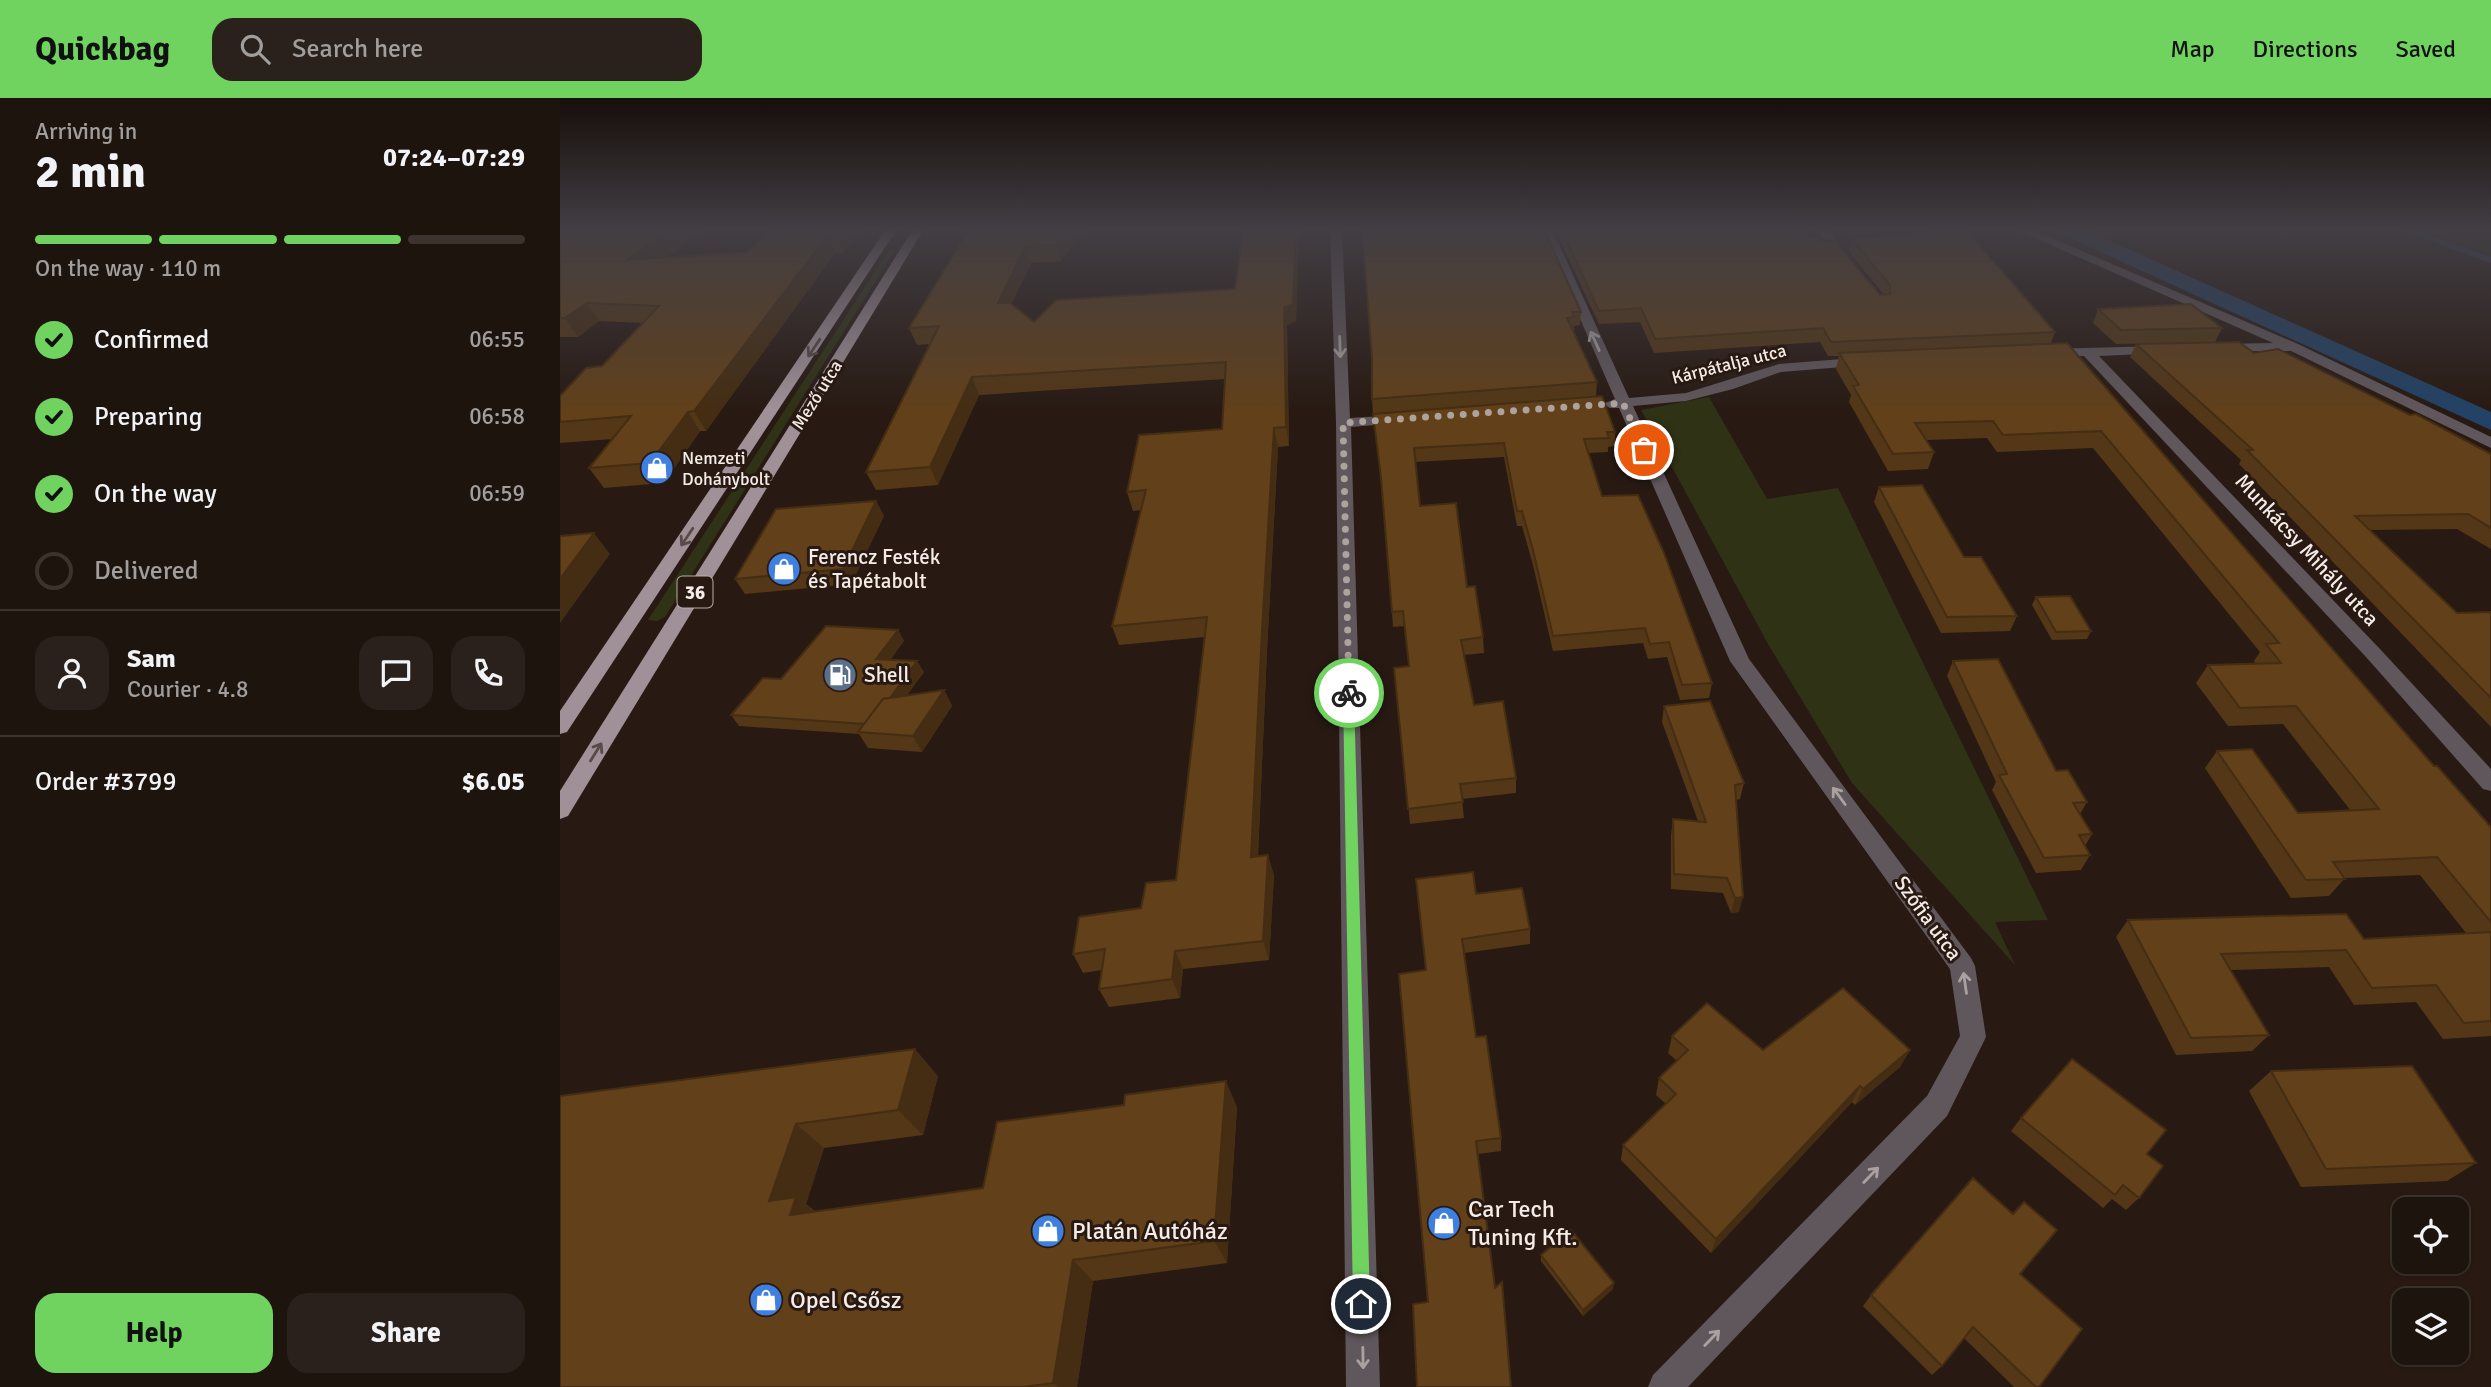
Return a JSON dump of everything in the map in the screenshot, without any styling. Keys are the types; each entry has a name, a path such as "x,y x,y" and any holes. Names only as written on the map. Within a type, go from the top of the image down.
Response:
{"main road":[{"name":"Mező utca","path":"560,727 852,289"},
{"name":"Mező utca","path":"560,810 882,289"}],"street":[{"path":"1338,289 1363,1387"},
{"name":"Szófia utca","path":"1573,289 1741,661 1962,966 1973,1037 1937,1106 1665,1387"},
{"path":"2159,289 2293,347 2491,443"},
{"path":"2211,349 2293,347"},
{"path":"2034,354 2169,349"},
{"name":"Munkácsy Mihály utca","path":"2087,351 2364,643 2491,783"},
{"name":"Kárpátalja utca","path":"1596,405 1686,397 1779,368 1887,360"},
{"path":"1343,423 1410,418"}],"green space":[{"path":"863,289 870,289 665,617 657,621 648,620"},
{"path":"1709,397 1767,499 1838,488 2048,920 1995,922 2015,965 1852,783 1768,644 1641,410"}],"building":[{"path":"560,289 787,289 694,411 688,412 650,463 589,468 631,416 560,422 560,396 586,368 602,366 659,306 587,303 565,318 560,318"},
{"path":"933,289 1005,289 998,303 1010,303 1034,322 1056,300 1233,289 1294,289 1293,304 1284,308 1286,427 1274,428 1251,857 1268,855 1263,941 1175,951 1172,979 1099,989 1105,949 1073,954 1079,917 1141,908 1146,883 1176,880 1207,617 1112,626 1146,490 1127,492 1139,435 1222,429 1226,362 972,377 930,467 866,472 939,326 909,328"},
{"path":"1367,289 1571,289 1581,312 1572,312 1574,317 1567,318 1597,382 1372,399"},
{"path":"1589,289 1875,289 1880,295 1890,294 1890,289 2018,289 2055,332 1831,342 1823,328 1655,339 1641,308 1599,311"},
{"path":"2191,304 2222,328 2121,330 2098,309"},
{"path":"2239,342 2254,353 2278,349 2410,415 2416,414 2491,454 2491,528 2468,514 2355,516 2457,613 2491,612 2491,698 2247,450 2253,450 2136,344"},
{"path":"2067,343 2434,766 2437,766 2491,827 2491,922 2437,857 2333,862 2345,879 2306,880 2217,751 2252,749 2298,813 2379,809 2296,706 2240,708 2208,665 2281,663 2266,644 2279,643 2101,431 2003,435 1993,421 1915,423 1934,452 1893,454 1853,386 1859,385 1839,353"},
{"path":"1602,396 1615,432 1607,432 1609,438 1584,439 1602,496 1638,495 1664,553 1712,683 1682,685 1669,642 1650,644 1645,628 1553,636 1522,511 1517,511 1504,443 1414,448 1420,506 1456,503 1467,587 1475,586 1483,637 1461,640 1474,705 1503,701 1516,778 1460,784 1463,802 1408,809 1394,668 1409,666 1403,611 1392,612 1373,414"},
{"path":"1922,485 1964,557 1981,557 2017,616 1947,617 1879,487"},
{"path":"876,501 843,569 735,579 776,509"},
{"path":"594,533 560,579 560,536"},
{"path":"2070,596 2091,631 2056,632 2036,597"},
{"path":"826,626 898,630 876,659 917,661 890,698 883,699 865,724 731,715 763,678 781,679"},
{"path":"1998,659 2056,771 2068,770 2087,802 2073,803 2092,834 2079,835 2090,855 2044,858 1999,775 2007,774 1953,661"},
{"path":"944,690 913,736 858,732 883,699"},
{"path":"1710,701 1744,783 1735,785 1743,897 1735,898 1727,878 1674,874 1673,819 1706,822 1664,706"},
{"path":"1473,872 1476,894 1522,888 1530,929 1462,939 1476,1037 1486,1036 1501,1138 1476,1141 1495,1288 1502,1282 1511,1387 1417,1387 1413,1304 1428,1302 1399,974 1426,970 1416,879"},
{"path":"2346,914 2364,939 2491,932 2491,1021 2464,1023 2436,985 2372,988 2346,950 2221,954 2269,1035 2191,1038 2128,920"},
{"path":"1843,988 1910,1050 1863,1089 1860,1086 1716,1239 1623,1145 1676,1094 1659,1078 1688,1050 1672,1036 1707,1003 1763,1050"},
{"name":"Platán Autóház","path":"915,1049 898,1110 796,1124 769,1201 796,1197 790,1215 983,1188 997,1122 1124,1105 1125,1095 1226,1081 1214,1241 1073,1260 1053,1383 1024,1387 560,1387 560,1096"},
{"path":"2072,1059 2166,1130 2147,1154 2163,1166 2139,1198 2123,1185 2115,1195 2021,1118"},
{"path":"2412,1066 2476,1163 2326,1169 2271,1071"},
{"path":"1973,1178 2013,1214 2024,1202 2057,1230 2020,1274 2082,1329 2039,1387 1973,1327 1942,1366 1871,1295"},
{"path":"1571,1230 1614,1283 1583,1310 1541,1255"}],"waterway":[{"path":"2198,289 2491,422"}],"way so far":[{"path":"1349,693 1343,423 1623,403 1644,450"}],"place":[{"name":"Nemzeti Dohánybolt","path":"657,468"},
{"name":"Ferencz Festék és Tapétabolt","path":"784,569"},
{"name":"Shell","path":"840,675"},
{"name":"Car Tech Tuning Kft.","path":"1444,1223"},
{"name":"Platán Autóház","path":"1048,1231"},
{"name":"Opel Csősz","path":"766,1300"}],"route":[{"path":"1349,693 1361,1304"}]}
